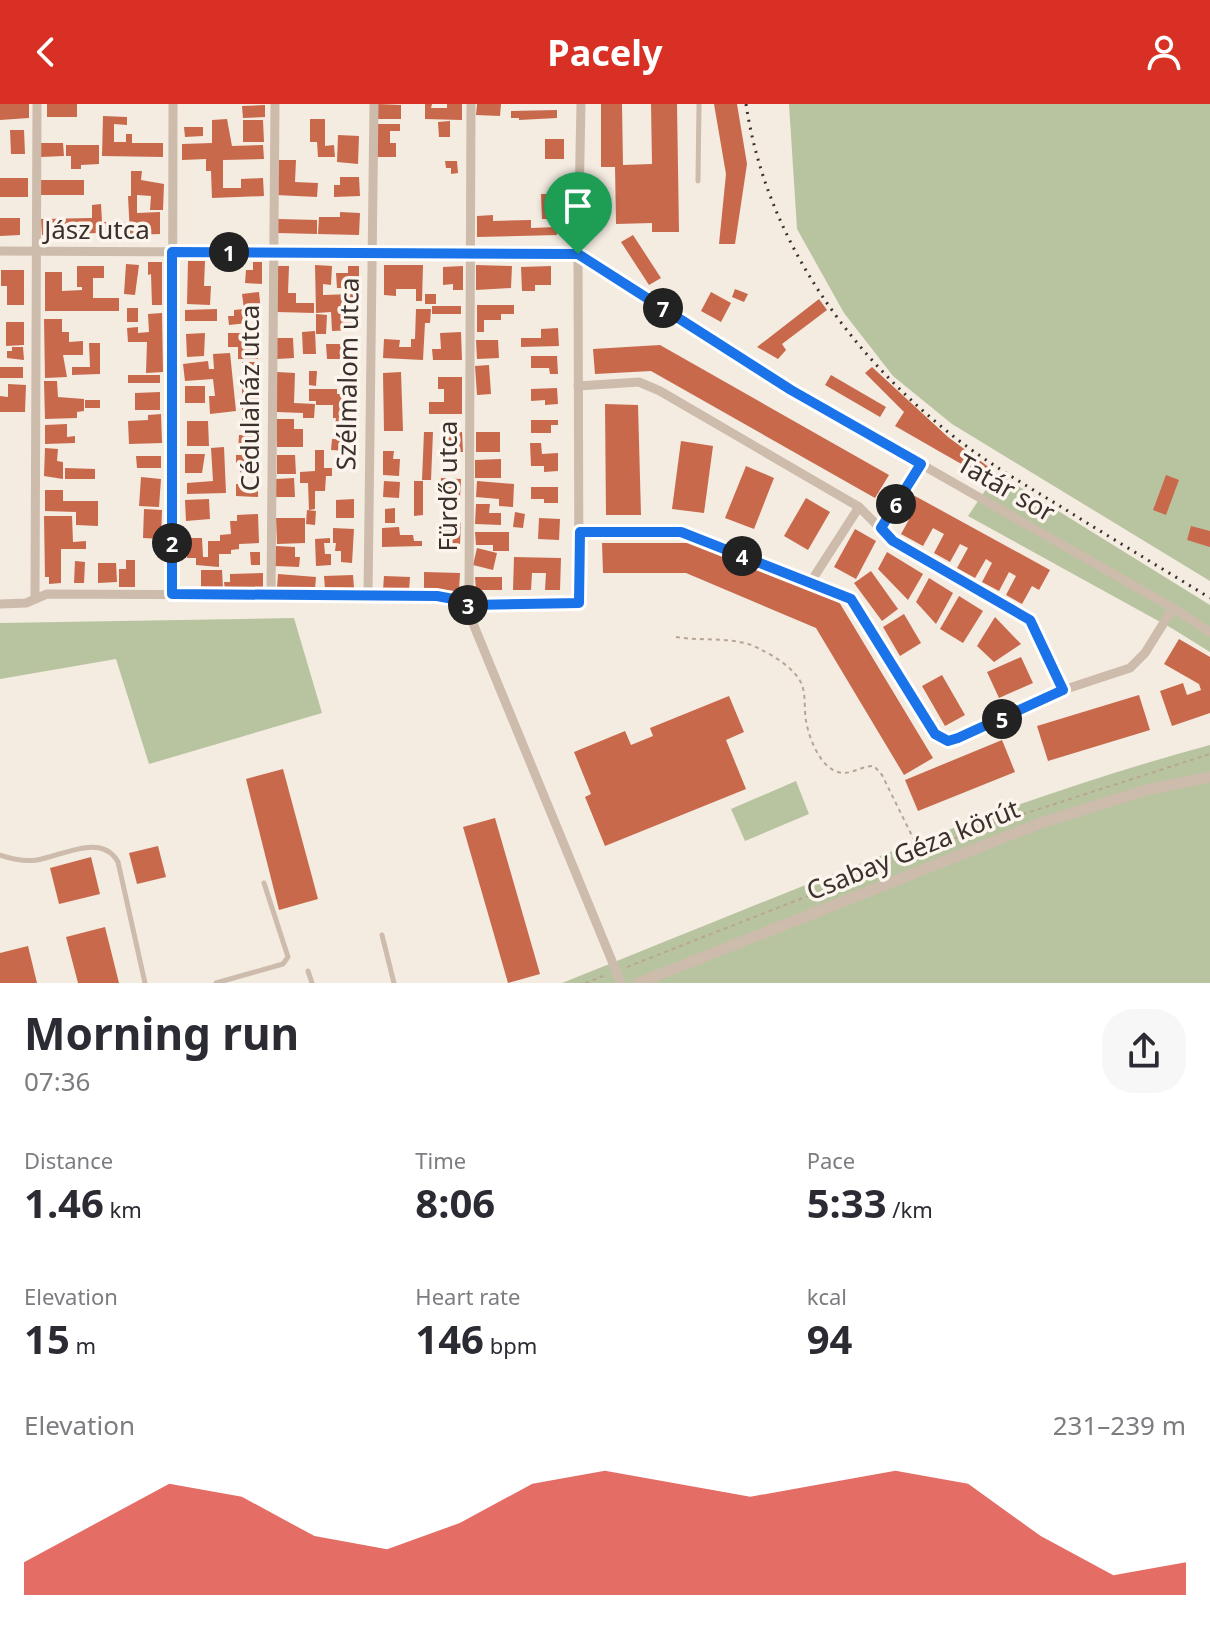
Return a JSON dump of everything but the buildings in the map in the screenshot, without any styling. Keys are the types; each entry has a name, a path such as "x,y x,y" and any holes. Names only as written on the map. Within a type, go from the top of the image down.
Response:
{"street":[{"path":"35,598 37,104"},
{"path":"172,594 173,104"},
{"name":"Cédulaház utca","path":"271,597 275,104"},
{"name":"Szélmalom utca","path":"368,596 374,104"},
{"name":"Fürdő utca","path":"471,104 469,605 472,621 621,983"},
{"path":"0,604 26,603 47,594 437,596 469,605 579,603 581,104"},
{"name":"Jász utca","path":"0,251 578,254"},
{"name":"Tatár sor","path":"578,254 791,390 1210,632"},
{"path":"578,386 639,382 660,391 859,507 893,541 1030,620 1063,690"},
{"path":"881,528 921,464"},
{"path":"810,583 859,507"},
{"path":"580,532 681,532 851,599 935,734 948,741 1063,690 1130,668 1145,653 1173,608"},
{"name":"Csabay Géza körút","path":"638,983 1038,824 1146,790 1210,777"}],"lane":[{"path":"698,181 699,104"},
{"path":"0,855 35,860 93,846 109,851 118,862 145,983"},
{"path":"216,983 283,964 288,957 264,883"},
{"path":"382,935 394,983"},
{"path":"308,971 312,983"}],"path":[{"path":"676,637 697,641 739,640 760,649 797,676 803,687 807,725 827,765 838,772 874,766 882,775 920,852"},
{"path":"585,983 986,826 1210,754"}],"green space":[{"path":"789,104 1210,104 1210,581 952,424 893,376 844,313 797,229"},
{"path":"997,473 1210,605 1210,652 968,516"},
{"path":"294,618 322,713 149,764 116,659 0,679 0,623"},
{"path":"1210,745 1210,983 562,983 964,824 1127,769"},
{"path":"796,781 809,814 745,841 731,809"}],"railway":[{"path":"746,104 756,153 772,201 793,246 818,289 879,368 915,403 978,454 1210,598"}],"route":[{"path":"172,252 578,254 791,390 921,464 881,528 893,541 1030,620 1063,690 948,741 935,734 851,599 681,532 580,532 579,603 469,605 437,596 172,594 172,252"}]}
